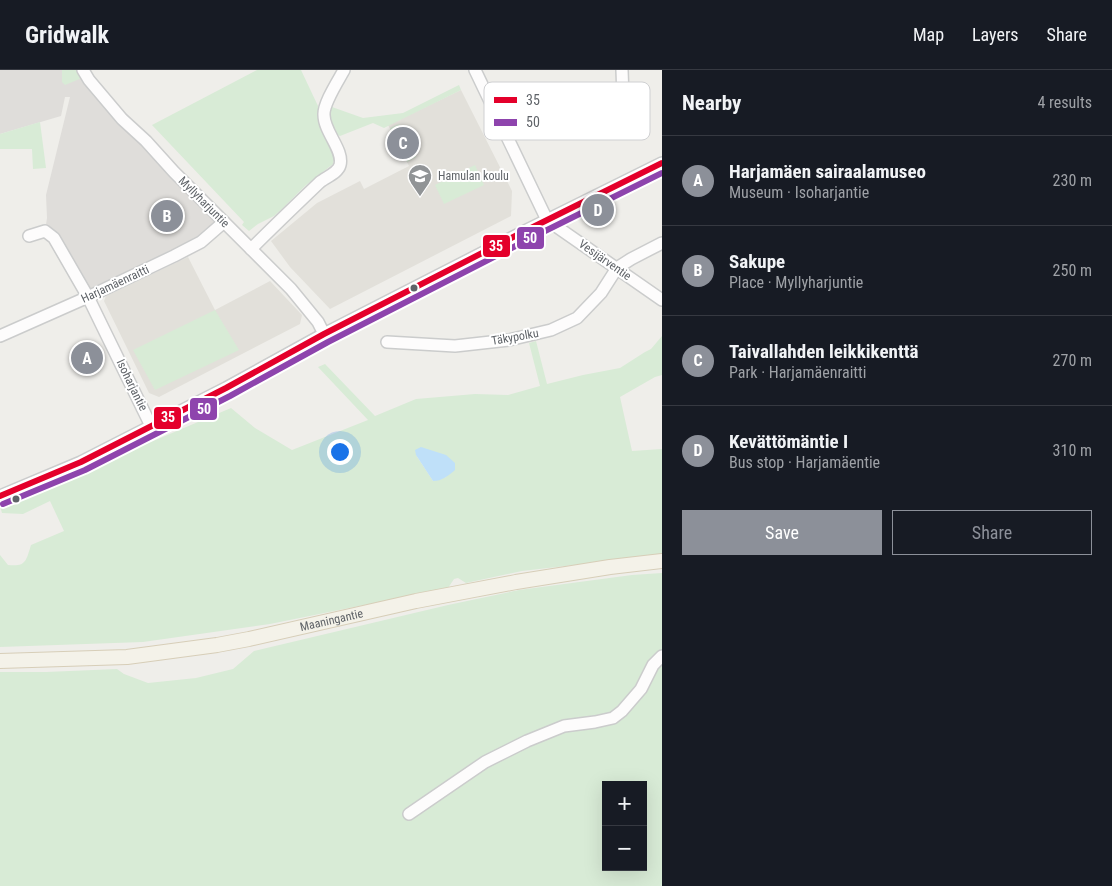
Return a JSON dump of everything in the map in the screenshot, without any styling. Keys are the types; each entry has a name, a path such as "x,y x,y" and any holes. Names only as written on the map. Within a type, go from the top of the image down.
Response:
{"main road":[{"name":"Maaningantie","path":"0,661 128,657 217,645 416,601 516,582 662,561"}],"street":[{"name":"Myllyharjuntie","path":"83,70 122,118 291,289 318,322 324,334"},
{"path":"251,249 323,179 338,170 340,156 323,114 326,104 344,70"},
{"path":"476,70 484,87"},
{"path":"509,140 547,220"},
{"path":"0,496 81,462 226,388 324,334 662,163"},
{"name":"Vesijärventie","path":"547,220 662,300"},
{"name":"Harjamäenraitti","path":"0,336 151,268 201,242 224,222"},
{"name":"Isoharjantie","path":"29,236 45,230 54,238 88,297 152,426"},
{"path":"617,268 662,243"},
{"name":"Täkypolku","path":"387,342 455,346 509,340 551,330 577,318 601,292 617,268"},
{"path":"409,814 485,762 527,741 564,726 613,718 622,711 641,689 653,665 662,656"}],"shaded area":[{"path":"0,70 83,70 224,222 201,242 88,297 45,231 47,218 46,195 70,97 65,97 61,116 0,134"},
{"name":"Hamulan koulu","path":"461,90 484,136 484,140 486,140 512,191 511,216 330,309 290,267 271,241 317,203 360,181 364,189 409,166 388,125"},
{"path":"188,257 215,310 270,281 302,315 300,324 159,397 149,393 104,301 106,296"}],"green space":[{"path":"62,70 79,70 82,78 65,85 62,82"},
{"path":"257,70 301,70 318,106 318,118 334,155 334,160 333,164 305,186 274,216 249,231 242,225 244,222 152,125"},
{"path":"459,85 461,90 384,128 373,123 340,136 336,134 331,121 332,107 363,118 403,113"},
{"path":"40,122 46,168 33,169 32,149 0,149 0,134"},
{"path":"399,124 416,157 407,162 390,128"},
{"path":"475,165 484,185 444,204 435,185"},
{"path":"215,310 239,350 155,390 133,350"},
{"path":"662,336 662,375 620,397 632,451 662,449 662,555 522,571 466,583 458,578 454,579 448,588 270,624 143,642 0,647 0,555 8,565 22,564 31,545 64,531 50,501 23,514 2,513 0,506 231,408 255,428 292,450 368,420 318,367 325,364 375,416 416,399 475,394 508,395 540,386 529,343 536,341 547,384 620,368 651,349","holes":["416,455 446,477 433,481"]},
{"path":"662,573 662,886 0,886 0,672 117,669 124,674 148,683 196,678 233,669 254,651 519,590 632,575"}],"water":[{"path":"421,447 446,455 455,463 455,470 442,479 433,481 416,455 415,450"}],"transit line":[{"name":"35","path":"0,496 81,462 226,388 324,334 662,163"},
{"name":"50","path":"3,504 85,470 230,396 328,342 662,173"}],"place":[{"name":"Taivallahden leikkikenttä","path":"403,143"},
{"name":"Hamulan koulu","path":"420,197"},
{"name":"Kevättömäntie I","path":"598,210"},
{"name":"Sakupe","path":"167,216"},
{"name":"Harjamäen sairaalamuseo","path":"87,358"}]}
